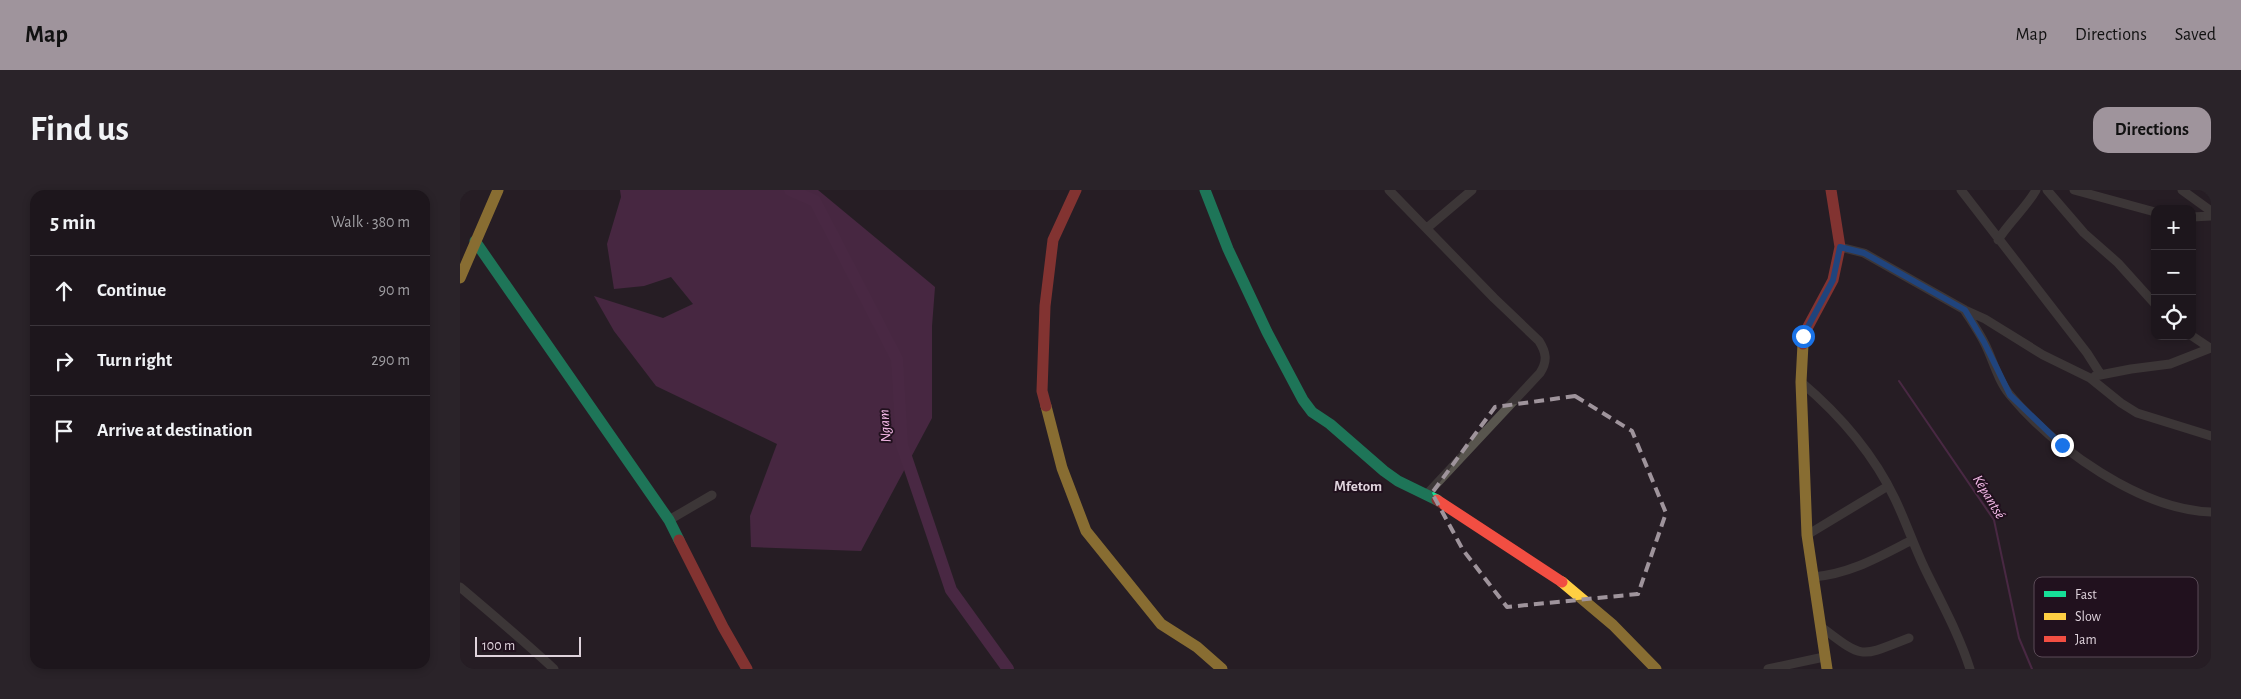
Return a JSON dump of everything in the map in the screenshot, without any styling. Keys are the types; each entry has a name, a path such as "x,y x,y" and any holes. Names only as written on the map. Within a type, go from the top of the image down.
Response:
{"street":[{"path":"460,278 498,190"},
{"path":"1076,190 1053,240 1045,306 1042,391 1062,468 1086,531 1128,585 1161,624 1198,647 1222,669"},
{"path":"1205,190 1228,249 1267,332 1303,400 1312,412 1337,430 1398,481 1427,494 1561,581 1613,625 1656,669"},
{"path":"1389,190 1494,298 1539,341 1544,349 1546,358 1545,366 1528,387 1427,494"},
{"path":"1427,228 1472,190"},
{"path":"1827,669 1806,535 1801,382 1803,336 1833,280 1840,247 1831,190"},
{"path":"1961,190 2087,354 2101,375"},
{"path":"1998,240 2007,226 2031,200 2036,190"},
{"path":"2047,190 2084,233 2118,263 2151,300"},
{"path":"2074,190 2151,211"},
{"path":"2182,190 2211,211"},
{"path":"2196,217 2211,216"},
{"path":"476,241 670,520 722,627 747,669"},
{"path":"1840,247 1864,253 1985,320 2043,356 2090,378 2121,403 2137,413 2211,436"},
{"path":"1965,310 1984,342 2010,395 2062,445 2103,473 2135,491 2168,505 2211,512"},
{"path":"2196,339 2211,348"},
{"path":"2090,378 2131,368 2170,364 2211,348"},
{"path":"1801,382 1823,401 1858,439 1888,486 1958,634 1970,669"},
{"path":"1806,535 1888,486"},
{"path":"670,520 712,495"},
{"path":"1813,577 1832,575 1857,568 1912,540"},
{"path":"460,587 554,669"},
{"path":"1820,626 1842,643 1862,653 1875,651 1909,638"},
{"path":"1768,669 1824,657"}],"highlighted area":[{"path":"1575,396 1632,431 1666,513 1638,594 1507,607 1463,550 1432,493 1495,407"}],"shaded area":[{"path":"620,190 818,190 935,287 932,326 932,418 861,551 751,547 750,516 777,444 656,386 614,331 594,296 663,318 693,304 671,277 644,286 614,289 607,244 621,197"}],"waterway":[{"name":"Ngam","path":"790,190 815,201 897,359 902,445 951,590 1008,669"},
{"name":"Képantsé","path":"1899,381 1994,520 2019,638 2032,669"}],"traffic: fast":[{"path":"1205,190 1228,249 1267,332 1303,400 1312,412 1330,424 1384,471 1398,481 1437,500"},
{"path":"475,241 669,520 679,540"}],"traffic: slow":[{"path":"460,278 498,190"},
{"path":"1803,344 1801,382 1807,535 1827,669"},
{"path":"1046,406 1062,468 1086,531 1161,624 1197,647 1222,669"},
{"path":"1562,582 1613,625 1656,669"}],"traffic: jam":[{"path":"1046,406 1042,391 1045,306 1053,240 1076,190"},
{"path":"1803,344 1803,336 1833,280 1840,247 1831,190"},
{"path":"1437,500 1562,582"},
{"path":"679,540 723,627 747,669"}],"district":[{"name":"Mfetom","path":"1358,486"}],"route":[{"path":"1803,336 1836,273 1840,247 1857,250 1965,310 1984,342 2004,387 2035,421 2062,445"}]}
